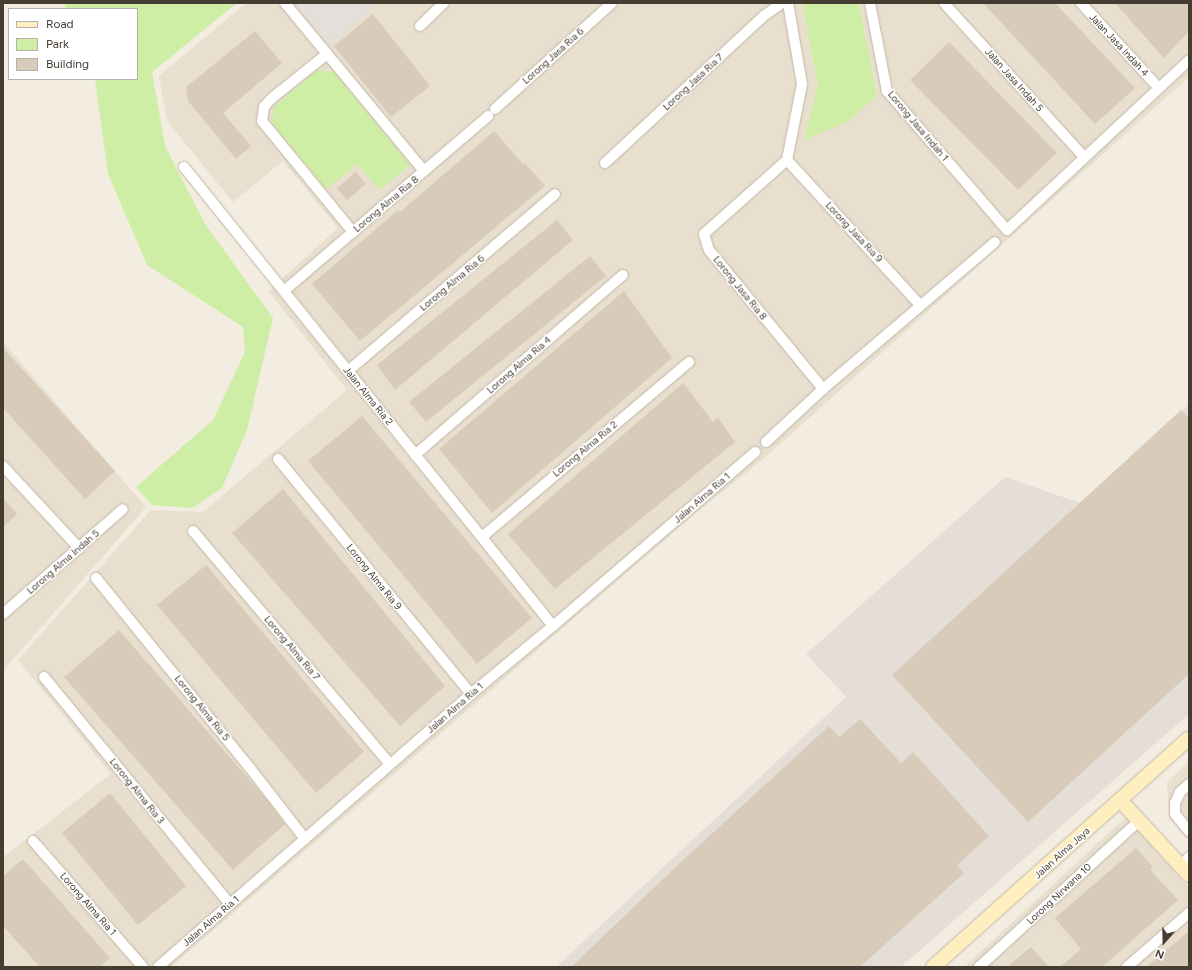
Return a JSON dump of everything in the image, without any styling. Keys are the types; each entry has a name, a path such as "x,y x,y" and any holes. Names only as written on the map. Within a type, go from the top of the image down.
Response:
{"street":[{"path":"285,3 424,171"},
{"path":"420,26 444,3"},
{"name":"Lorong Jasa Ria 6","path":"492,112 612,3"},
{"name":"Lorong Jasa Ria 7","path":"605,163 765,16 782,3"},
{"path":"787,160 802,84 788,3"},
{"name":"Lorong Jasa Indah 1","path":"870,3 887,91 1006,230 1084,157"},
{"name":"Jalan Jasa Indah 5","path":"944,3 1084,157"},
{"name":"Jalan Jasa Indah 4","path":"1081,3 1158,87"},
{"path":"327,54 272,98 264,107 262,121 353,232"},
{"path":"1084,157 1158,87 1189,60"},
{"name":"Lorong Alma Ria 8","path":"284,291 492,112"},
{"name":"Lorong Jasa Ria 9","path":"787,160 920,305"},
{"name":"Lorong Jasa Ria 8","path":"787,160 704,234 709,250 823,389"},
{"name":"Jalan Alma Ria 2","path":"184,167 553,626"},
{"name":"Lorong Alma Ria 6","path":"348,371 555,194"},
{"path":"766,442 823,389 995,242"},
{"name":"Lorong Alma Ria 4","path":"415,455 623,275"},
{"name":"Lorong Alma Ria 2","path":"482,537 689,362"},
{"name":"Jalan Alma Ria 1","path":"158,967 471,694 553,626 755,452"},
{"name":"Lorong Alma Ria 9","path":"278,459 471,694"},
{"path":"3,466 79,548"},
{"name":"Lorong Alma Indah 5","path":"3,614 123,509"},
{"name":"Lorong Alma Ria 7","path":"194,531 390,764"},
{"name":"Lorong Alma Ria 5","path":"96,578 305,838"},
{"name":"Lorong Alma Ria 3","path":"44,677 230,904"},
{"name":"Jalan Alma Jaya","path":"933,967 1189,738"},
{"path":"1189,784 1180,792 1175,803 1175,814 1189,831"},
{"path":"1120,800 1139,821 1186,866"},
{"name":"Lorong Nirwana 10","path":"979,967 1139,821"},
{"name":"Lorong Alma Ria 1","path":"32,841 143,967"},
{"path":"1127,967 1189,913"}],"shaded area":[{"path":"246,3 802,3 818,85 804,140 877,96 859,3 1189,3 1189,77 768,455 689,519 171,967 3,967 3,857 111,774 18,660 151,510 203,512 347,390 268,291 338,228 283,161 233,202 167,121 159,76"},
{"path":"296,3 377,3 379,4 329,44"},
{"path":"3,342 146,507 3,671"},
{"path":"1189,404 1189,714 901,967 556,967 846,697 806,654 1005,477 1080,503"},
{"path":"1189,761 1189,841 1169,818 1167,782"},
{"path":"1126,817 1189,888 1189,967 964,967"}],"green space":[{"path":"63,3 237,3 152,72 165,146 205,224 273,318 247,430 222,488 192,508 152,505 136,487 213,420 245,352 243,327 147,265 108,174 95,80 138,80 138,8 66,8"},
{"path":"802,3 859,3 877,96 847,122 804,140 818,85"},
{"path":"317,70 334,72 410,165 379,190 358,164 326,189 272,123 274,107"}],"building":[{"path":"983,3 1055,3 1135,88 1095,124"},
{"path":"1115,3 1189,3 1189,31 1164,58"},
{"path":"373,14 430,86 391,117 334,46"},
{"path":"255,31 282,63 223,113 251,146 236,159 188,101 186,87"},
{"path":"949,42 1057,153 1018,190 910,80"},
{"path":"494,131 545,186 360,341 312,284 398,210 400,212"},
{"path":"356,172 366,184 347,200 337,188"},
{"path":"557,220 573,240 395,390 377,365"},
{"path":"590,256 606,276 426,422 409,402"},
{"path":"624,291 672,358 492,513 439,449"},
{"path":"3,348 115,471 85,499 3,408"},
{"path":"683,383 713,422 718,417 735,442 555,589 508,534"},
{"path":"1181,410 1189,418 1189,674 1028,822 892,675"},
{"path":"362,416 532,618 477,664 308,461"},
{"path":"283,489 445,686 400,726 232,533"},
{"path":"3,498 17,514 3,527"},
{"path":"206,565 364,752 316,793 157,605"},
{"path":"119,630 267,800 285,824 233,870 64,677"},
{"path":"860,719 901,763 913,752 989,836 957,865 964,873 860,967 571,967 680,863 829,726 839,737"},
{"path":"110,793 186,886 138,925 62,833"},
{"path":"1136,848 1153,867 1150,870 1178,900 1102,967 1060,967 1081,949 1055,918"},
{"path":"23,859 110,958 100,967 40,967 3,926 3,876"},
{"path":"1189,931 1189,964 1186,967 1146,967"},
{"path":"1031,947 1049,967 1007,967"}]}
